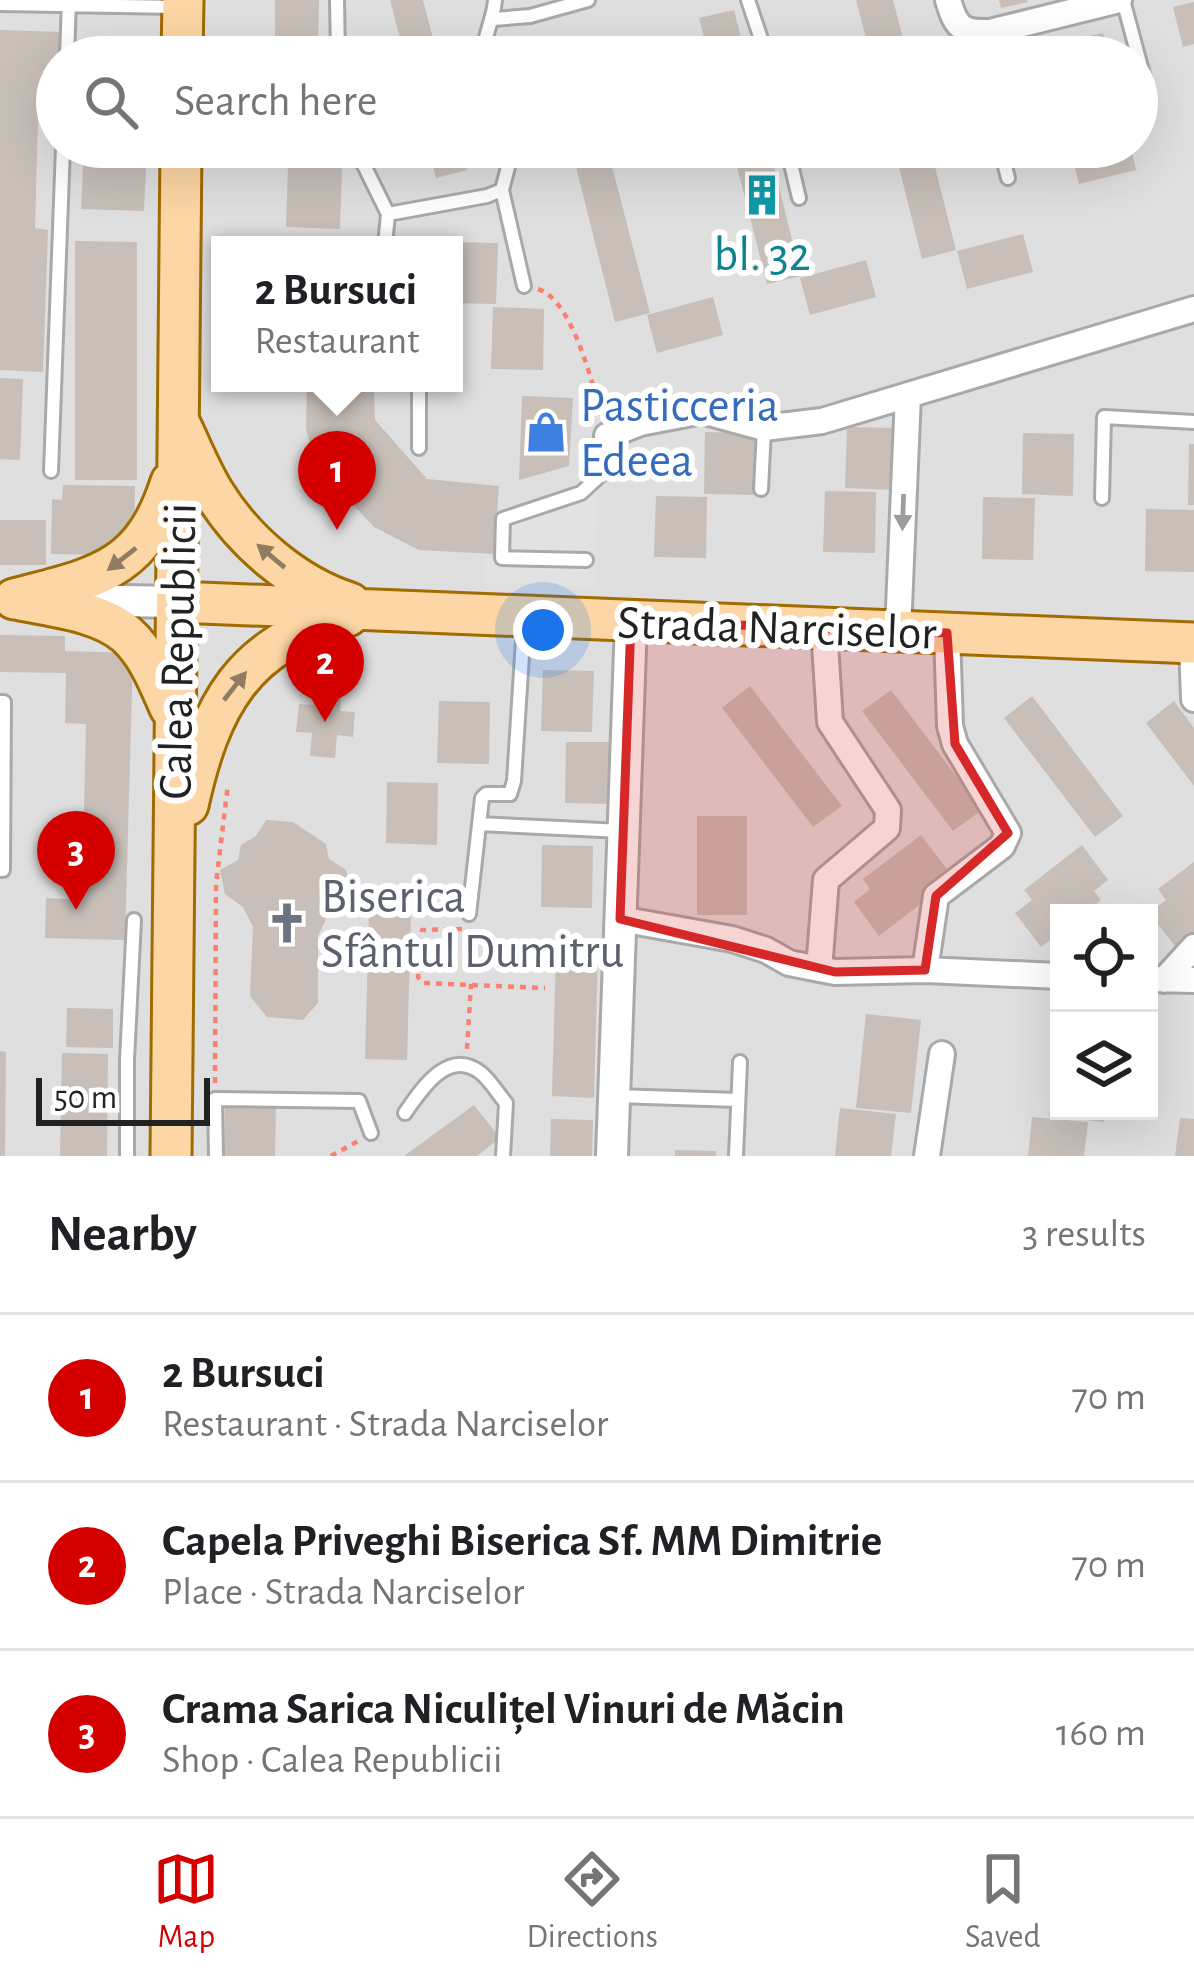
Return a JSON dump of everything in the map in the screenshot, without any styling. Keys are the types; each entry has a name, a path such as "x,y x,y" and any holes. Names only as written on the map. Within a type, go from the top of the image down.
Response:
{"main road":[{"path":"182,36 183,4"},
{"name":"Calea Republicii","path":"171,1156 181,168"},
{"path":"7,599 89,579 133,553 163,507 178,440"},
{"path":"178,440 240,530 274,560 307,583 373,610"},
{"path":"7,599 58,607 107,622 128,636 175,718"},
{"name":"Strada Narciselor","path":"177,602 1193,643"},
{"path":"173,875 190,797 225,697 245,672 298,634 373,610"}],"street":[{"path":"948,0 954,20 967,36"},
{"path":"985,36 1121,0"},
{"path":"607,436 640,423 702,411 764,428 822,421 1194,309"},
{"path":"898,631 908,395"},
{"name":"Strada Narciselor","path":"7,599 177,602"},
{"path":"612,1156 631,620"},
{"path":"819,969 826,880 887,827 888,810 830,722 824,628"},
{"path":"926,970 936,896 1002,846 1008,833 950,726 947,633"},
{"path":"1193,643 1194,699"},
{"path":"620,919 732,939 789,963 835,972 1050,976"},
{"path":"1158,979 1194,947"},
{"path":"1158,980 1194,980"},
{"path":"928,1156 942,1054"}],"lane":[{"path":"337,0 338,36"},
{"path":"488,36 495,0"},
{"path":"494,19 530,16 588,0"},
{"path":"748,0 760,36"},
{"path":"1121,0 1131,36"},
{"path":"68,36 69,2"},
{"path":"0,4 183,4"},
{"path":"51,471 63,168"},
{"path":"365,168 388,214 387,236"},
{"path":"508,168 502,190 524,286"},
{"path":"792,168 799,199"},
{"path":"1005,168 1008,178"},
{"path":"388,214 502,190"},
{"path":"419,392 419,448"},
{"path":"1102,498 1104,417 1194,422"},
{"path":"761,489 764,428"},
{"path":"586,560 502,558 503,520 581,493 606,470 607,436"},
{"path":"469,914 482,798 510,794 514,782 524,616"},
{"path":"0,701 4,701 4,870 0,870"},
{"path":"479,824 623,832"},
{"path":"127,1156 134,920"},
{"path":"736,1156 740,1062"},
{"path":"405,1113 430,1078 452,1066 466,1066 481,1073 506,1103 503,1156"},
{"path":"614,1096 738,1100"},
{"path":"216,1156 214,1099 359,1101 371,1133"}],"path":[{"path":"524,286 548,292 557,301 581,346 607,436"},
{"path":"214,1099 217,869 229,770"},
{"path":"469,914 465,929 422,930 418,976 423,982 544,988"},
{"path":"466,1066 471,985"}],"highlighted area":[{"path":"631,621 947,633 955,744 1008,833 936,896 925,970 835,972 620,919"}],"shaded area":[{"path":"0,0 1194,0 1194,1156 0,1156"},
{"path":"597,489 595,587 484,583 485,559 502,557 496,532"}],"building":[{"path":"275,0 319,0 318,36 275,36"},
{"path":"390,0 423,0 432,36 399,36"},
{"path":"856,0 893,0 902,36 865,36"},
{"path":"999,0 1027,0 1028,2 1001,8"},
{"path":"1194,2 1194,44 1183,47 1173,7"},
{"path":"734,10 741,36 704,36 699,18"},
{"path":"0,30 64,32 64,36 36,36 35,228 48,230 43,372 0,370"},
{"path":"83,168 146,168 144,211 81,209"},
{"path":"288,168 342,168 340,229 286,227"},
{"path":"433,168 466,168 467,170 436,178"},
{"path":"576,168 612,168 650,313 615,322"},
{"name":"bl. 32","path":"737,168 774,168 801,276 767,284"},
{"path":"899,168 935,168 956,250 922,259"},
{"path":"1075,168 1136,168 1136,170 1079,184"},
{"path":"1023,234 1033,272 967,289 957,251"},
{"path":"75,241 137,242 137,480 75,480"},
{"path":"463,242 498,243 496,304 463,303"},
{"name":"bl. 32","path":"866,260 876,297 810,315 800,278"},
{"path":"713,297 723,335 657,353 647,315"},
{"path":"493,307 544,309 543,370 491,369"},
{"path":"0,378 23,379 20,460 0,459"},
{"path":"307,392 374,392 375,420 427,479 499,486 494,554 419,550 374,527 324,474 306,429"},
{"name":"Pasticceria Edeea","path":"522,396 573,398 569,466 519,480"},
{"path":"847,427 898,428 897,490 845,488"},
{"path":"705,432 757,433 756,495 704,494"},
{"path":"1023,433 1074,434 1073,496 1022,494"},
{"path":"1189,444 1194,444 1194,505 1188,505"},
{"path":"63,485 135,486 134,542 110,555 51,554 52,499 62,500"},
{"path":"825,491 876,492 875,553 823,552"},
{"path":"656,496 707,497 706,558 654,557"},
{"path":"983,497 1035,498 1033,560 982,559"},
{"path":"1146,509 1194,510 1194,572 1145,571"},
{"path":"0,520 46,520 46,565 0,565"},
{"path":"0,635 65,636 65,651 133,653 125,940 45,938 46,898 82,900 86,724 65,723 66,673 0,672"},
{"path":"543,670 594,671 592,732 541,731"},
{"path":"316,683 342,686 340,711 355,712 353,737 337,735 335,758 310,756 312,733 296,732 299,704 314,705"},
{"path":"750,686 842,806 813,827 722,708"},
{"path":"891,690 982,810 953,831 862,711"},
{"path":"1032,696 1123,816 1095,837 1004,718"},
{"path":"439,701 490,702 489,764 437,763"},
{"path":"1174,701 1194,728 1194,786 1146,723"},
{"path":"566,742 617,742 616,804 565,803"},
{"path":"387,782 438,783 437,845 386,843"},
{"path":"697,816 747,816 747,915 697,915"},
{"name":"Biserica Sfântul Dumitru","path":"266,820 293,822 326,844 329,859 346,870 350,888 335,900 318,936 318,1003 303,1020 267,1017 250,996 253,927 243,907 225,894 220,870 238,860 241,845 256,836"},
{"path":"921,835 947,869 933,880 940,889 879,936 854,902 870,889 863,879"},
{"path":"542,845 593,846 592,908 541,907"},
{"path":"1082,845 1108,880 1094,891 1101,900 1096,904 1050,904 1050,940 1041,947 1015,913 1032,900 1024,890"},
{"path":"1194,862 1194,932 1175,946 1158,924 1158,906 1166,900 1158,889"},
{"path":"369,914 411,915 407,1060 365,1059"},
{"path":"556,952 598,953 594,1098 552,1096"},
{"path":"67,1008 113,1009 113,1048 66,1047"},
{"path":"866,1014 921,1020 911,1113 856,1108"},
{"path":"0,1051 6,1052 5,1156 0,1156"},
{"path":"62,1053 108,1054 107,1156 60,1156"},
{"path":"225,1104 276,1105 275,1156 224,1156"},
{"path":"474,1105 500,1138 477,1156 404,1156"},
{"path":"840,1108 896,1114 891,1156 835,1156"},
{"path":"1032,1117 1088,1122 1084,1156 1028,1156"},
{"path":"1180,1118 1194,1119 1194,1156 1175,1156"},
{"path":"551,1119 593,1120 592,1156 550,1156"},
{"path":"675,1150 716,1151 716,1156 675,1156"}],"place":[{"name":"bl. 32","path":"762,195"},
{"name":"Pasticceria Edeea","path":"546,432"},
{"name":"2 Bursuci","path":"337,530"},
{"name":"Capela Priveghi Biserica Sf. MM Dimitrie","path":"325,722"},
{"name":"Crama Sarica Niculițel Vinuri de Măcin","path":"76,910"},
{"name":"Biserica Sfântul Dumitru","path":"287,923"}]}
